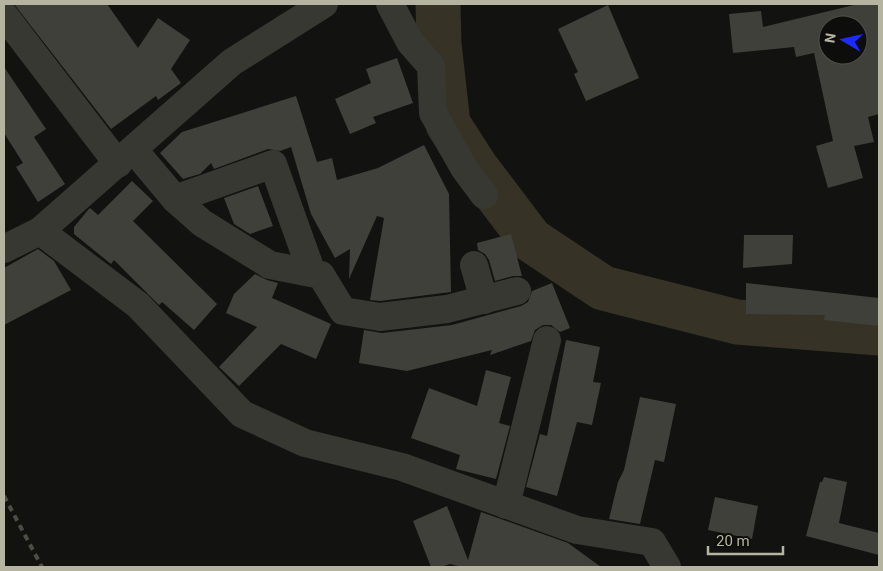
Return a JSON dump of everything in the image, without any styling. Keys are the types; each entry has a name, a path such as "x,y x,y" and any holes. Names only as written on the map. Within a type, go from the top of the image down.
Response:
{"street":[{"path":"4,249 40,231 232,62 324,4"},
{"path":"390,4 410,42 431,66 433,112 464,168 484,195"},
{"path":"4,16 126,157 202,223 270,265 322,275 343,311 380,317 448,309 517,291"},
{"path":"175,199 273,164 312,273"},
{"path":"40,231 138,305 242,414 305,443 402,468 577,530 652,542 667,567"},
{"path":"474,265 484,300"},
{"path":"506,505 547,340"}],"building":[{"path":"14,4 107,4 138,48 158,18 190,40 171,69 181,83 158,100 156,96 111,129"},
{"path":"858,4 879,4 879,114 868,117 874,142 854,146 863,178 828,188 816,146 833,141 814,53 796,57 794,47 733,53 729,14 761,11 763,27"},
{"path":"608,5 639,78 586,101 574,74 578,72 558,29"},
{"path":"397,58 413,103 373,117 376,123 350,134 335,99 371,83 366,69"},
{"path":"4,67 46,129 34,137 65,184 38,202 16,167 23,163 4,133"},
{"path":"296,96 317,162 332,158 337,180 378,168 424,145 449,194 451,292 380,301 370,300 384,218 377,216 349,279 350,249 335,258 311,214 291,147 280,151 268,149 214,169 211,163 200,174 183,179 160,153 182,132"},
{"path":"132,181 153,201 133,221 217,304 194,330 162,302 159,305 114,260 111,264 74,234 74,227 90,208 98,215"},
{"path":"258,186 273,226 250,234 234,224 224,198"},
{"path":"511,234 522,276 513,276 495,281 489,260 485,254 478,250 477,243"},
{"path":"744,235 793,235 792,264 743,268"},
{"path":"38,249 54,261 71,290 4,325 4,268"},
{"path":"255,274 278,283 272,298 331,324 316,359 281,344 239,386 219,367 257,327 226,313 234,294"},
{"path":"552,283 570,328 560,332 551,325 543,325 535,330 531,341 490,355 492,350 407,371 359,363 364,330 382,333 452,325 521,306 528,302 532,291"},
{"path":"746,283 879,298 879,326 824,320 825,315 746,314"},
{"path":"566,340 600,347 593,382 601,383 592,425 577,422 557,496 526,487 540,434 547,436"},
{"path":"486,370 511,377 499,423 510,426 496,479 456,469 460,455 411,438 429,388 477,406"},
{"path":"640,397 676,404 664,462 655,460 640,524 609,519 618,482 624,470"},
{"path":"824,477 847,482 839,523 879,533 879,555 806,536 820,482 822,482"},
{"path":"715,497 758,506 752,539 708,530"},
{"path":"447,506 468,560 481,512 568,543 601,567 462,567 450,564 441,567 431,567 413,521"}],"waterway":[{"path":"438,4 439,44 448,124 475,166 531,240 603,288 737,322 879,333"}],"railway":[{"path":"4,496 42,567"}]}
